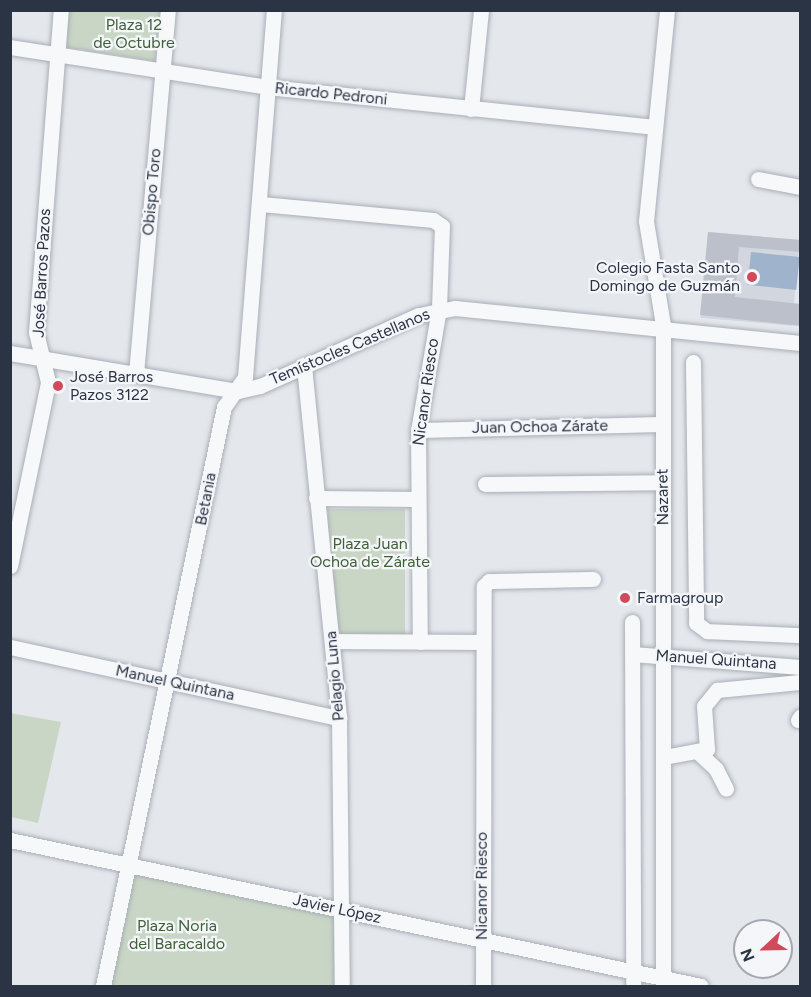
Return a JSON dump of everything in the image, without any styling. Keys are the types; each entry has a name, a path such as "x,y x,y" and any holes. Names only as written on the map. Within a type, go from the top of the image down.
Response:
{"street":[{"name":"José Barros Pazos","path":"10,566 48,382 45,359 36,332 61,10"},
{"name":"Obispo Toro","path":"136,374 168,10"},
{"name":"Betania","path":"103,987 127,865 169,682 224,407 238,391 245,377 261,204 267,87 274,10"},
{"path":"471,109 482,10"},
{"name":"Nazaret","path":"663,982 665,654 662,482 663,325 646,221 652,127 668,10"},
{"name":"Ricardo Pedroni","path":"10,48 267,87 652,127"},
{"path":"758,179 801,186"},
{"name":"Nicanor Riesco","path":"261,204 433,220 444,233 439,309 418,430 420,642"},
{"name":"Temístocles Castellanos","path":"238,391 439,309 663,325 801,343"},
{"path":"10,353 238,391"},
{"path":"693,362 696,623 707,631 801,635"},
{"name":"Pelagio Luna","path":"303,366 339,718 342,987"},
{"name":"Juan Ochoa Zárate","path":"418,430 663,424"},
{"path":"485,484 662,482"},
{"path":"316,498 418,500"},
{"name":"Nicanor Riesco","path":"483,987 480,642 484,586 489,581 593,579"},
{"path":"632,622 633,987"},
{"path":"332,642 480,642"},
{"name":"Manuel Quintana","path":"10,647 339,718"},
{"name":"Manuel Quintana","path":"632,654 665,654 801,667"},
{"path":"664,758 700,754 708,745 704,706 711,694 799,687"},
{"path":"700,754 716,769 726,789"},
{"name":"Javier López","path":"10,840 632,971 663,982 701,987"}],"shaded area":[{"name":"Colegio Fasta Santo Domingo de Guzmán","path":"708,232 800,240 792,326 701,318"}],"green space":[{"name":"Plaza 12 de Octubre","path":"67,11 160,11 155,61 64,47"},
{"name":"Plaza Juan Ochoa de Zárate","path":"328,509 405,509 405,635 328,635"},
{"path":"10,713 61,722 38,823 11,817"},
{"name":"Plaza Noria del Baracaldo","path":"134,872 334,916 335,986 111,986"}],"water":[{"path":"751,252 800,257 796,290 748,285"}],"building":[{"path":"708,232 801,240 801,252 739,247 735,297 801,304 801,326 700,315"}],"place":[{"name":"Colegio Fasta Santo Domingo de Guzmán","path":"752,277"},
{"name":"José Barros Pazos 3122","path":"58,386"},
{"name":"Farmagroup","path":"625,598"}]}
